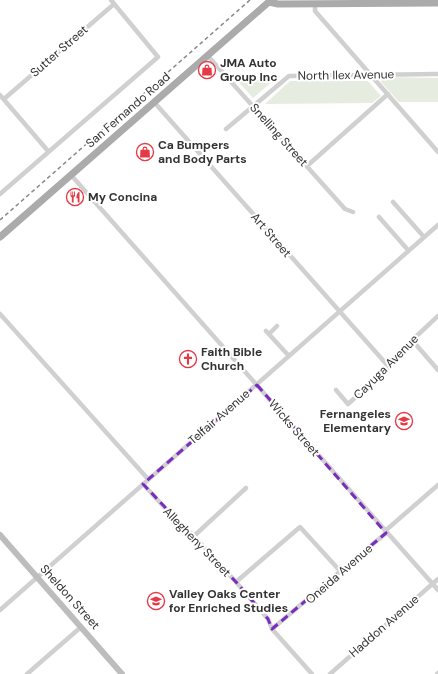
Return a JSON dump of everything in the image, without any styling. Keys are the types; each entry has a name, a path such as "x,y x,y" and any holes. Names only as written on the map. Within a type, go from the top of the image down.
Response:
{"main road":[{"path":"299,0 314,4"},
{"path":"270,1 278,4 438,3"},
{"name":"San Fernando Road","path":"0,237 270,1"},
{"name":"Sheldon Street","path":"0,535 122,674"}],"street":[{"name":"San Fernando Road","path":"0,194 158,57 112,2"},
{"name":"Sutter Street","path":"2,97 112,2"},
{"path":"314,4 315,11 438,152"},
{"name":"Snelling Street","path":"207,55 345,209 352,212"},
{"name":"North Ilex Avenue","path":"226,129 289,76 438,74"},
{"path":"307,166 388,94"},
{"path":"2,97 48,151"},
{"name":"Art Street","path":"154,102 389,367"},
{"name":"Wicks Street","path":"71,175 438,590"},
{"path":"393,202 424,237"},
{"path":"379,220 408,250"},
{"name":"Telfair Avenue","path":"0,610 438,225"},
{"path":"0,314 148,479"},
{"name":"Cayuga Avenue","path":"336,390 348,404 389,367 412,340 438,316"},
{"path":"277,326 267,332 289,356"},
{"path":"412,340 438,370"},
{"name":"Allegheny Street","path":"143,484 236,582 268,619 272,629 312,674"},
{"name":"Oneida Avenue","path":"272,629 438,486"},
{"path":"194,536 246,488"},
{"path":"236,582 300,527 340,572"},
{"name":"Haddon Avenue","path":"330,674 438,579"},
{"path":"27,674 81,627"}],"highlighted area":[{"path":"257,385 386,533 272,629 268,619 236,582 143,484"}],"shaded area":[{"path":"383,77 438,78 438,102 399,102 381,82"},
{"path":"237,80 274,80 253,98"},
{"path":"290,81 368,81 381,96 372,103 265,104"}],"railway":[{"path":"0,220 250,0"}],"place":[{"name":"JMA Auto Group Inc","path":"207,70"},
{"name":"Ca Bumpers and Body Parts","path":"145,152"},
{"name":"My Concina","path":"75,197"},
{"name":"Faith Bible Church","path":"188,359"},
{"name":"Fernangeles Elementary","path":"404,421"},
{"name":"Valley Oaks Center for Enriched Studies","path":"156,601"}]}
